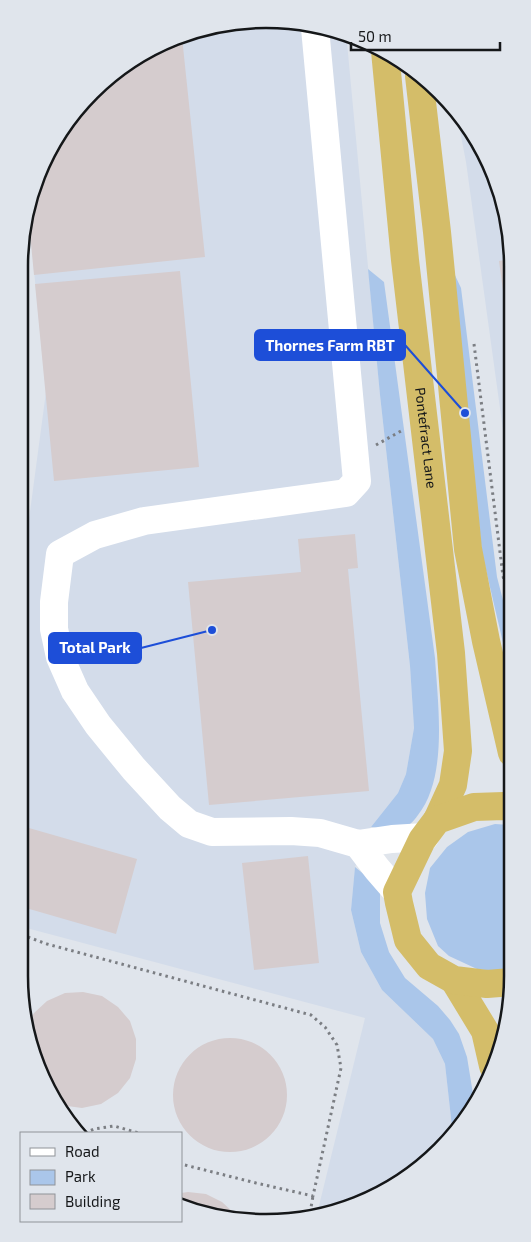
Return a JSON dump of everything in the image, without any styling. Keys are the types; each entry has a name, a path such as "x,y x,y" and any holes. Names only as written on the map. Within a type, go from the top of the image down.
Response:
{"highway":[{"name":"Pontefract Lane","path":"385,59 402,235 451,652 458,751 453,785 397,892"},
{"path":"420,85 437,232 468,550 504,719"},
{"path":"431,828 474,807 504,806"},
{"path":"397,892 408,940 429,966 454,980 487,984 504,983"},
{"path":"454,980 485,1031 491,1054"}],"lane":[{"path":"315,33 357,481 346,493 144,521 95,534 60,554 54,602 54,630 60,657 75,691 98,725 170,808 189,824 212,832 291,831 320,833 358,844 392,839 431,828"},
{"path":"358,844 397,892"}],"path":[{"path":"473,338 504,580"},
{"path":"354,456 424,419"},
{"path":"28,937 47,944 310,1015 325,1026 337,1045 341,1068 310,1210"},
{"path":"87,1132 114,1126 135,1132"},
{"path":"182,1164 313,1196"}],"shaded area":[{"path":"250,28 281,28 312,32 347,42 380,395 410,666 414,728 406,774 398,793 371,827 355,867 351,910 361,952 382,990 433,1039 445,1064 452,1124 434,1145 398,1174 371,1190 342,1202 318,1208 365,1018 28,928 28,527 46,392 30,232 32,219 40,189 59,146 97,97 133,68 160,52 189,40 219,32"},
{"path":"460,128 479,160 491,189 499,219 504,266 504,437 466,162"}],"green space":[{"path":"368,269 384,282 435,658 438,697 439,740 434,781 427,799 413,822 398,830 371,827 398,793 406,774 414,728 410,666"},
{"path":"453,271 461,288 497,577 504,604 504,647 482,553"},
{"path":"495,824 504,825 504,972 477,969 449,956 438,946 427,919 425,893 430,868 447,847 468,832"},
{"path":"355,867 371,880 380,892 380,923 389,952 405,978 438,1006 459,1034 467,1057 473,1094 452,1124 445,1064 433,1039 382,990 361,952 351,910"}],"building":[{"path":"183,43 205,257 34,275 30,234 32,219 40,189 59,146 97,97 147,59"},
{"path":"504,260 504,298 499,261"},
{"path":"180,271 199,467 54,481 35,284"},
{"path":"355,534 358,568 348,569 369,791 209,805 188,582 301,572 298,539"},
{"path":"29,828 137,859 116,934 28,909"},
{"path":"308,856 319,963 254,970 242,863"},
{"path":"83,992 102,996 118,1007 130,1021 136,1039 136,1059 130,1078 118,1093 101,1104 82,1108 66,1106 52,1082 40,1053 31,1018 47,1001 65,993"},
{"path":"230,1038 252,1042 270,1055 283,1073 287,1095 283,1117 270,1135 252,1148 230,1152 208,1148 190,1135 177,1117 173,1095 177,1073 190,1055 208,1042"},
{"path":"182,1193 206,1194 222,1202 233,1212 189,1202 182,1199"}],"place":[{"name":"Thornes Farm RBT","path":"465,413"},
{"name":"Total Park","path":"212,630"}]}
